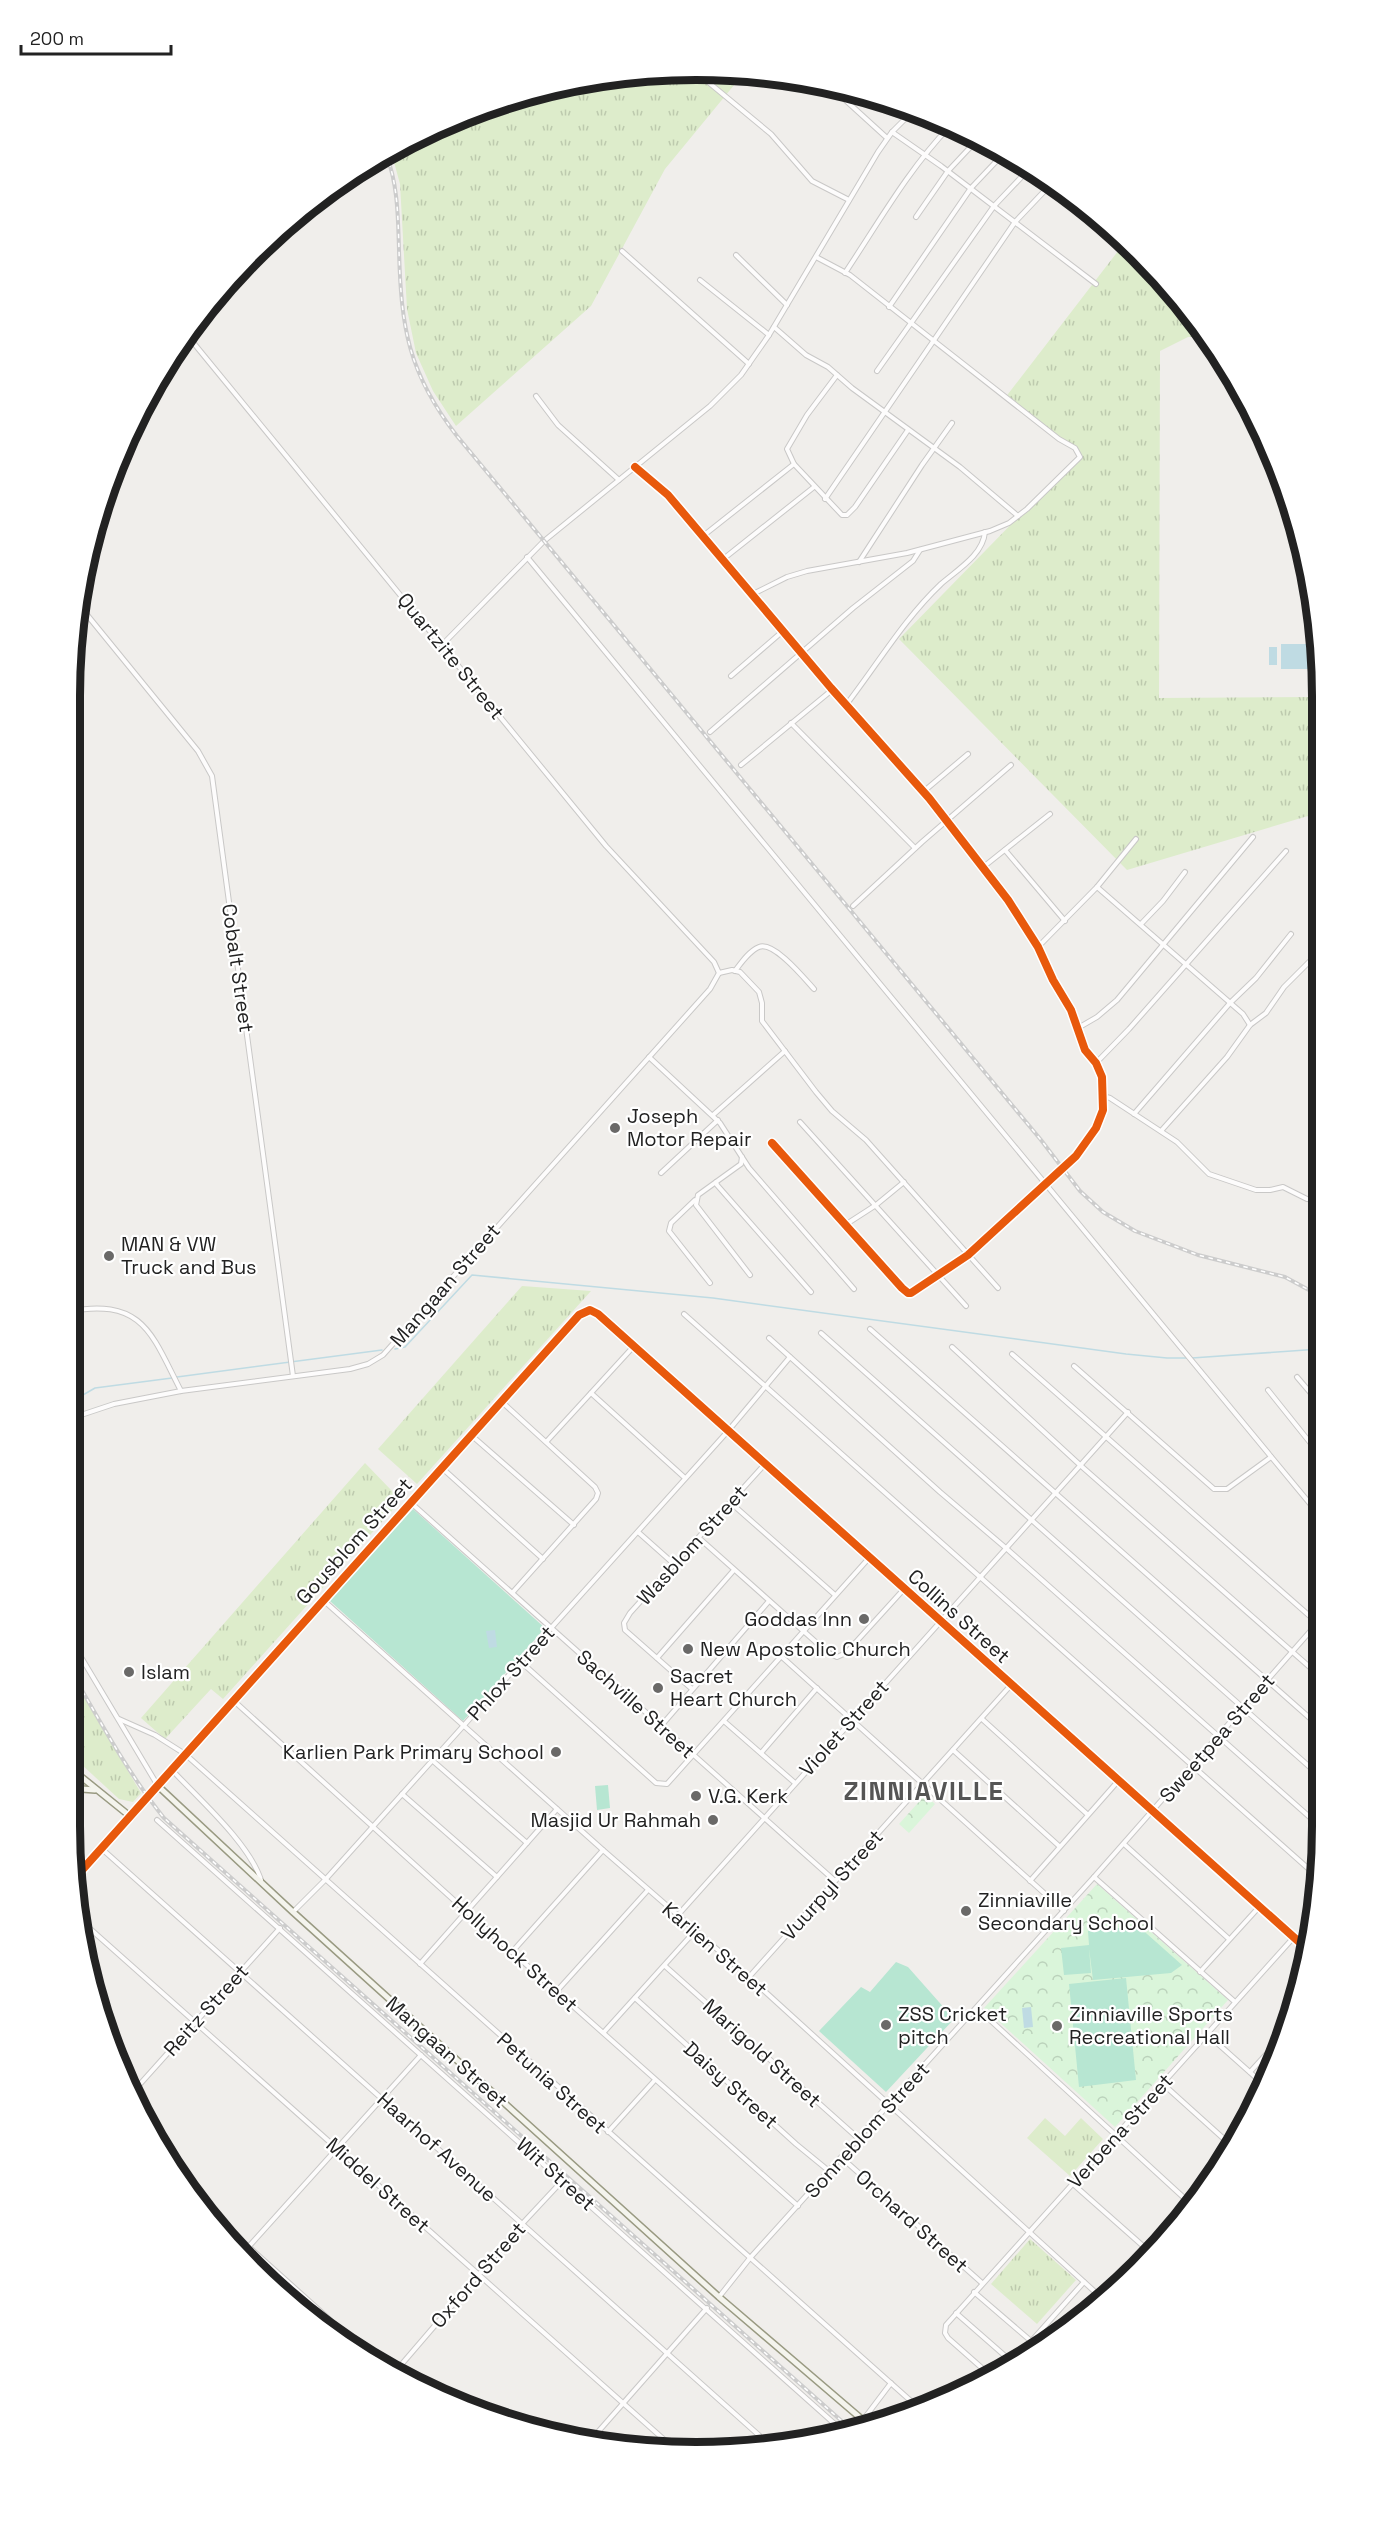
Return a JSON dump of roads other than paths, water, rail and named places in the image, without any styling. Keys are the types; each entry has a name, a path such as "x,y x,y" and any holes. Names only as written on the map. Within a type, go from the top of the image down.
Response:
{"street":[{"path":"706,80 771,134 812,181 849,200"},
{"path":"843,98 887,138"},
{"path":"442,645 527,557 710,406 749,364 774,327 887,138 907,117"},
{"path":"892,132 971,188 1096,284"},
{"path":"845,273 924,153 944,132"},
{"path":"916,217 948,171 972,145"},
{"path":"889,307 971,188 999,159"},
{"path":"877,371 912,325 994,206 1024,174"},
{"path":"825,499 887,412 1015,222 1047,189"},
{"path":"622,251 749,364"},
{"path":"736,255 787,305"},
{"path":"753,594 787,577 807,571 920,550 1010,523 1080,457 1075,448 1059,439 845,273 816,257"},
{"path":"699,280 769,335"},
{"path":"774,327 806,355 837,375 1002,500 1018,516"},
{"name":"Quartzite Street","path":"192,341 606,846 714,962 719,973"},
{"path":"837,375 807,415 787,449 794,464 842,515 847,515 855,507 908,430"},
{"path":"536,396 558,425 619,480"},
{"path":"859,563 933,448 952,423"},
{"path":"703,536 794,464"},
{"path":"635,467 669,495 832,690 923,792 1008,900 1038,947 1053,980 1071,1010 1085,1050 1096,1063 1102,1077 1103,1110 1096,1128 1076,1156 968,1255 916,1291 908,1293 772,1143"},
{"path":"722,560 814,487"},
{"path":"846,705 923,603 974,555 984,542 985,532"},
{"path":"710,732 853,608 913,561 920,550"},
{"path":"527,557 1312,1506"},
{"name":"Cobalt Street","path":"85,613 198,751 212,776 293,1376"},
{"path":"731,676 783,631"},
{"path":"741,765 832,690"},
{"path":"791,723 915,849"},
{"path":"923,792 968,754"},
{"path":"853,906 1011,765"},
{"path":"982,868 1050,814"},
{"path":"1078,1028 1097,1017 1117,1000 1165,945 1252,837"},
{"path":"1038,947 1097,887 1136,839"},
{"path":"1005,850 1065,921"},
{"path":"1096,1063 1129,1029 1286,851"},
{"path":"1141,924 1185,872"},
{"path":"1097,887 1243,1014 1250,1025"},
{"path":"1134,1114 1230,1003 1256,978 1291,934"},
{"path":"735,971 754,950 761,946 768,946 814,989"},
{"path":"1161,1131 1227,1057 1250,1025 1266,1013 1284,987 1312,959"},
{"path":"719,973 740,972 759,992 762,997 762,1021 832,1112 866,1140 998,1288"},
{"name":"Mangaan Street","path":"80,1415 114,1404 181,1391 350,1369 368,1364 383,1355 710,989 719,973"},
{"path":"713,1115 785,1051"},
{"path":"649,1057 718,1120 749,1168 854,1289"},
{"path":"1102,1096 1110,1098 1177,1142 1209,1174 1256,1190 1283,1187 1308,1199"},
{"path":"661,1173 718,1120"},
{"path":"800,1122 966,1306"},
{"path":"710,1283 669,1231 671,1223 698,1195 741,1164 742,1155"},
{"path":"716,1182 724,1195 811,1292"},
{"path":"845,1225 876,1205 904,1182"},
{"path":"695,1200 698,1210 750,1275"},
{"path":"80,1310 106,1308 138,1319 154,1340 181,1391"},
{"name":"Collins Street","path":"587,1310 596,1312 1301,1944"},
{"name":"Gousblom Street","path":"130,1817 410,1502 579,1315 587,1310"},
{"path":"684,1314 1311,1871"},
{"path":"870,1329 1312,1720"},
{"path":"821,1333 1312,1769"},
{"path":"769,1338 940,1492 1312,1819"},
{"path":"547,1441 634,1346"},
{"path":"952,1347 1080,1465 1312,1669"},
{"path":"1012,1354 1312,1616"},
{"name":"Phlox Street","path":"293,1912 433,1761 728,1431 790,1357"},
{"path":"1074,1366 1192,1471 1219,1490 1227,1489 1271,1457"},
{"path":"1297,1377 1312,1395"},
{"path":"1268,1390 1312,1445"},
{"path":"591,1393 685,1478"},
{"path":"502,1402 597,1489 596,1499 513,1592"},
{"name":"Violet Street","path":"678,1915 1128,1412"},
{"path":"471,1435 574,1525"},
{"name":"Wasblom Street","path":"657,1658 624,1627 630,1613 765,1464"},
{"path":"442,1468 543,1559"},
{"name":"Sachville Street","path":"410,1502 836,1881"},
{"path":"731,1503 835,1595"},
{"path":"638,1532 674,1564"},
{"path":"699,1538 827,1652 837,1657 846,1653 904,1589"},
{"path":"521,1662 656,1783 667,1784 725,1722 869,1558"},
{"path":"692,1689 657,1658 734,1570"},
{"name":"Karlien Street","path":"323,1600 749,1977 1097,2294"},
{"path":"661,1726 769,1601"},
{"name":"Sweetpea Street","path":"1064,1911 1312,1632"},
{"name":"Mangaan Street","path":"80,1655 158,1786 293,1912 719,2297 801,2365 861,2419"},
{"path":"782,1657 1064,1911"},
{"name":"Vuurpyl Street","path":"749,1977 1011,1685"},
{"path":"761,1753 818,1688"},
{"name":"Hollyhock Street","path":"234,1701 512,1953 798,2206"},
{"name":"Petunia Street","path":"118,1719 155,1735 185,1754 913,2403"},
{"path":"982,1719 1087,1814"},
{"path":"725,1722 795,1783"},
{"path":"954,1750 1059,1846"},
{"path":"433,1761 527,1843"},
{"path":"172,1770 218,1818 253,1862 262,1883"},
{"path":"80,1777 130,1817 81,1871"},
{"path":"1030,1881 1119,1780"},
{"path":"80,1789 96,1790"},
{"path":"402,1794 497,1877"},
{"path":"420,1964 557,1809"},
{"name":"Wit Street","path":"157,1820 707,2308 836,2426"},
{"path":"1124,1845 1229,1939"},
{"name":"Haarhof Avenue","path":"102,1849 762,2438"},
{"path":"512,1953 603,1850"},
{"path":"1095,1877 1235,2002"},
{"path":"556,1992 648,1890"},
{"path":"1200,1972 1260,1906"},
{"name":"Sonneblom Street","path":"719,2297 750,2258 1064,1911"},
{"name":"Middel Street","path":"88,1927 666,2441"},
{"name":"Reitz Street","path":"137,2087 280,1928"},
{"path":"604,2032 695,1931"},
{"name":"Verbena Street","path":"985,2370 948,2338 945,2333 946,2325 1294,1937"},
{"name":"Marigold Street","path":"665,1966 860,2139"},
{"name":"Daisy Street","path":"635,1998 796,2144 829,2171"},
{"path":"977,2008 1186,2200"},
{"path":"1207,2034 1258,2079"},
{"path":"1250,2072 1271,2049"},
{"path":"248,2247 421,2055"},
{"path":"608,2132 655,2080"},
{"path":"1163,2084 1226,2141"},
{"name":"Orchard Street","path":"842,2158 982,2284"},
{"name":"Oxford Street","path":"400,2366 478,2274 563,2180"},
{"path":"1073,2184 1145,2248"},
{"path":"234,2235 341,2330"},
{"path":"1026,2347 1084,2282"},
{"path":"974,2292 1031,2341"},
{"path":"597,2434 707,2308"},
{"path":"956,2313 1006,2359"},
{"path":"1041,2331 1045,2335"},
{"path":"863,2419 891,2384"}],"water":[{"path":"1281,644 1310,644 1311,669 1281,669"},
{"path":"1269,647 1277,647 1277,665 1269,665"},
{"path":"495,1630 497,1647 489,1648 486,1631"},
{"path":"1031,2007 1033,2027 1024,2028 1022,2008"}],"waterway":[{"path":"395,1349 405,1347 472,1275 713,1298 1126,1354 1187,1358"},
{"path":"177,1377 382,1350"},
{"path":"1192,1358 1312,1350"},
{"path":"80,1397 95,1388 172,1378"}],"railway":[{"path":"389,162 398,213 402,303 410,348 428,391 457,436 1041,1140 1080,1191 1103,1212 1135,1231 1198,1255 1285,1277 1312,1292"},
{"path":"80,1687 126,1764 164,1818 845,2424"}],"place":[{"name":"Joseph Motor Repair","path":"615,1128"},
{"name":"MAN & VW Truck and Bus","path":"109,1256"},
{"name":"Goddas Inn","path":"864,1619"},
{"name":"New Apostolic Church","path":"688,1649"},
{"name":"Islam","path":"129,1672"},
{"name":"Sacret Heart Church","path":"658,1688"},
{"name":"Karlien Park Primary School","path":"556,1752"},
{"name":"V.G. Kerk","path":"696,1796"},
{"name":"Masjid Ur Rahmah","path":"713,1820"},
{"name":"Zinniaville Secondary School","path":"966,1911"},
{"name":"ZSS Cricket pitch","path":"886,2025"},
{"name":"Zinniaville Sports Recreational Hall","path":"1057,2026"}],"district":[{"name":"ZINNIAVILLE","path":"924,1791"}]}
